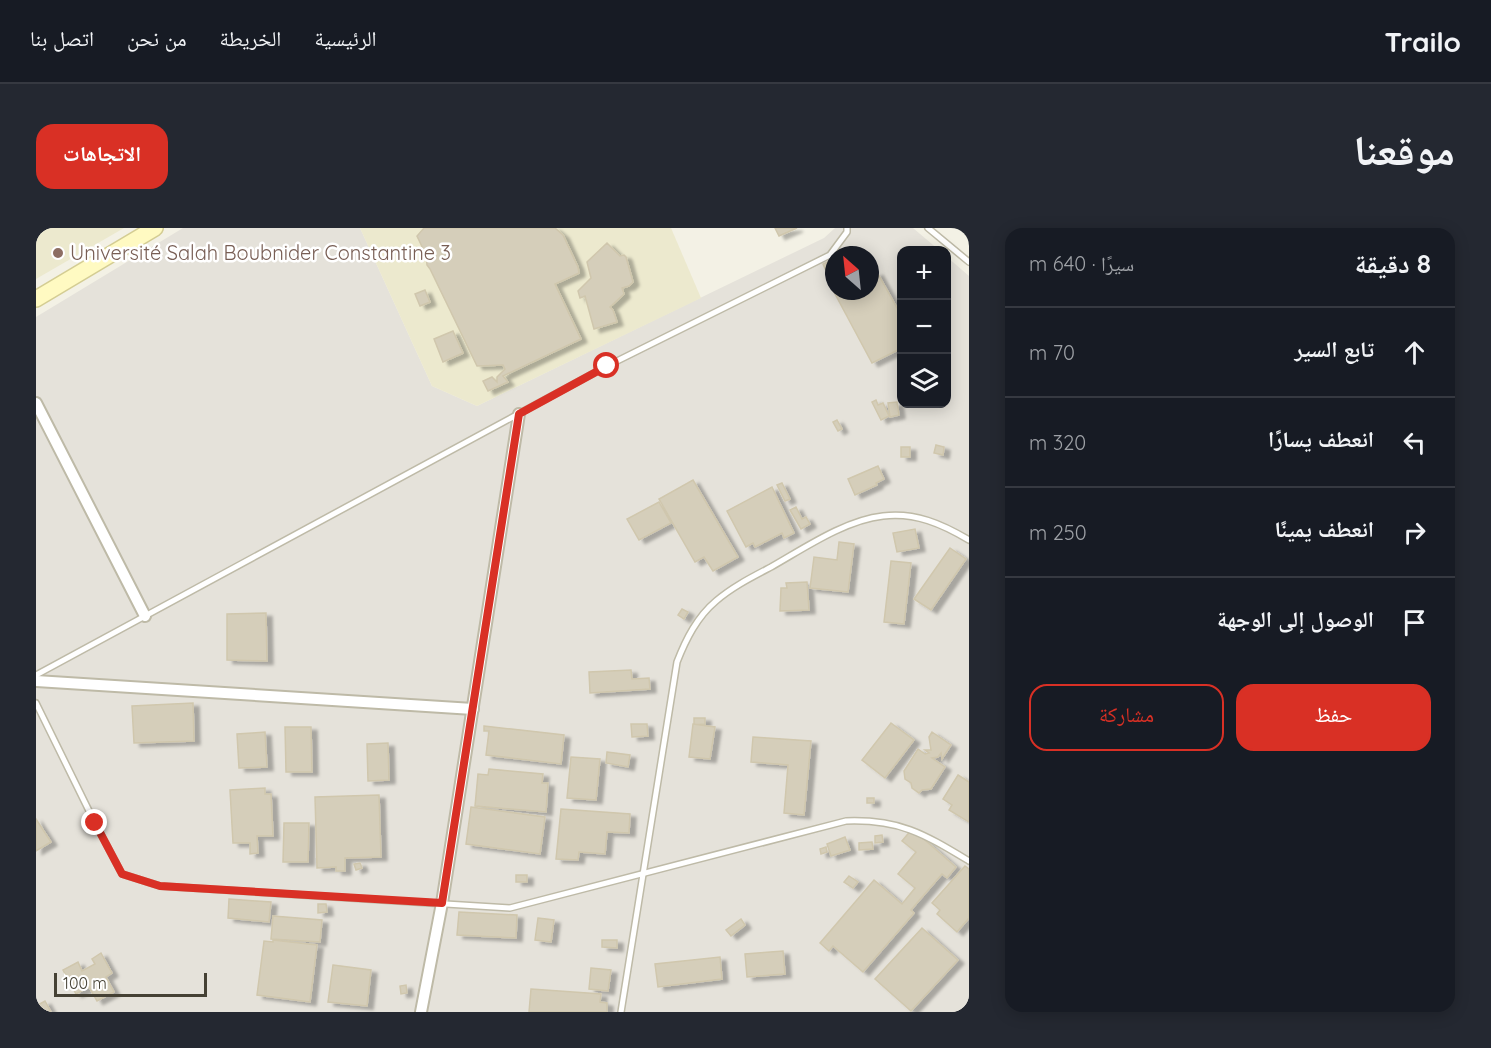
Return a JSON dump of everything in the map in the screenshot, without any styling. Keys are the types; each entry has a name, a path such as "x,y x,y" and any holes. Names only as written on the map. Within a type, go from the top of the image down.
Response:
{"main road":[{"path":"36,299 155,228"}],"street":[{"path":"36,403 145,616"},
{"path":"421,1012 442,903 519,414"},
{"path":"36,681 473,709"}],"lane":[{"path":"36,675 607,366 830,255 847,232 847,228"},
{"path":"928,228 969,262"},
{"path":"621,1012 677,662 686,640 699,619 716,601 737,586 855,523 882,516 915,516 944,525 969,540"},
{"path":"36,703 122,874 160,886 510,908 846,820 869,820 900,825 922,833 969,861"}],"shaded area":[{"name":"Université Salah Boubnider Constantine 3","path":"36,228 124,228 36,279"},
{"path":"183,228 360,228 432,386 477,406 824,238 835,228 913,228 934,246 897,246 897,408 951,408 951,260 969,276 969,1012 36,1012 36,317"},
{"path":"360,228 671,228 701,298 477,406 432,386"}],"building":[{"path":"424,228 555,228 563,235 578,267 579,273 555,284 581,339 503,376 508,382 488,391 483,381 492,377 497,382 497,377 505,369 503,365 477,366 427,265 426,255 417,236"},
{"path":"775,228 797,228 779,236"},
{"path":"607,243 620,256 626,257 633,282 622,288 624,294 610,307 617,322 594,329 585,296 580,298 578,291 591,278 587,262"},
{"path":"879,276 897,308 897,350 872,363 838,300 879,300"},
{"path":"425,290 430,302 420,306 415,294"},
{"path":"453,331 463,353 443,362 434,339"},
{"path":"876,400 878,405 883,403 889,416 881,420 872,402"},
{"path":"897,402 899,415 890,417 888,403"},
{"path":"837,420 842,429 838,431 833,422"},
{"path":"936,445 944,447 943,455 934,453"},
{"path":"901,447 910,447 910,457 901,457"},
{"path":"878,466 884,479 876,483 877,485 855,495 848,479"},
{"path":"693,480 738,557 713,571 704,557 695,562 659,499"},
{"path":"782,483 790,499 785,501 777,485"},
{"path":"772,487 794,533 784,538 782,533 755,547 753,543 746,547 727,511"},
{"path":"659,502 671,523 639,540 627,519"},
{"path":"796,507 802,519 806,517 810,524 801,529 790,510"},
{"path":"915,529 919,548 897,552 893,533"},
{"path":"839,542 854,544 848,592 810,588 814,557 837,560"},
{"path":"950,548 966,559 931,610 914,599"},
{"path":"891,561 911,563 904,624 884,622"},
{"path":"807,582 809,610 780,611 781,588 787,588 786,583"},
{"path":"682,609 688,612 684,619 678,615"},
{"path":"266,613 267,661 227,660 227,614"},
{"path":"631,670 632,679 649,678 650,689 590,693 589,672"},
{"path":"193,703 194,741 134,743 132,706"},
{"path":"694,718 705,718 705,724 694,725"},
{"path":"891,723 914,740 885,778 862,760"},
{"path":"631,724 647,724 648,736 632,737"},
{"path":"693,724 715,727 710,759 689,757"},
{"path":"484,726 564,735 561,764 486,755 489,731 484,731"},
{"path":"285,727 311,727 312,772 286,772"},
{"path":"265,732 267,767 239,768 237,734"},
{"path":"932,732 951,745 942,759 941,753 938,757 932,758 945,767 931,789 922,790 919,793 905,779 904,771 918,749 925,754 929,753 925,750 931,750 929,737"},
{"path":"753,737 811,741 804,815 784,813 788,765 751,762"},
{"path":"388,743 389,780 368,781 367,744"},
{"path":"607,752 630,755 628,767 606,763"},
{"path":"571,757 600,759 596,800 567,798"},
{"path":"489,769 543,774 542,783 548,783 546,812 475,806 478,774 488,775"},
{"path":"958,775 969,782 969,822 949,810 952,805 943,799"},
{"path":"265,788 265,794 271,794 273,836 257,836 258,853 250,854 250,843 233,843 230,790"},
{"path":"379,795 381,857 345,858 345,871 336,871 336,867 317,868 315,797"},
{"path":"867,798 874,798 874,803 867,803"},
{"path":"471,807 545,817 540,854 466,844"},
{"path":"561,809 630,814 629,833 607,832 605,854 579,852 578,860 556,859"},
{"path":"36,819 51,842 36,851"},
{"path":"284,823 309,823 308,862 283,862"},
{"path":"912,829 956,867 947,878 942,874 911,910 914,913 863,972 833,946 829,951 820,943 874,880 902,904 915,888 898,874 916,852 902,841"},
{"path":"882,835 883,842 875,843 875,836"},
{"path":"845,837 850,850 831,856 827,844"},
{"path":"872,842 873,849 859,850 859,843"},
{"path":"826,847 827,852 821,854 820,849"},
{"path":"360,863 362,868 356,870 354,864"},
{"path":"965,866 969,869 969,918 957,932 937,914 940,910 932,903"},
{"path":"516,875 527,875 527,882 516,882"},
{"path":"849,876 858,882 853,888 844,882"},
{"path":"229,899 271,902 269,922 228,918"},
{"path":"318,904 326,904 327,912 318,913"},
{"path":"459,912 517,915 516,938 457,935"},
{"path":"273,916 322,920 320,942 271,939"},
{"path":"538,918 554,920 551,942 535,940"},
{"path":"741,919 745,925 731,936 726,930"},
{"path":"922,928 958,960 911,1011 875,979"},
{"path":"273,940 317,945 310,1002 257,995 264,941 273,942"},
{"path":"602,940 617,940 617,948 602,947"},
{"path":"783,951 785,974 747,977 745,954"},
{"path":"101,953 112,973 106,977 114,992 97,1001 89,987 76,994 63,970 78,962 82,971 95,964 92,959"},
{"path":"720,957 722,979 658,987 655,964"},
{"path":"333,965 371,970 367,1006 328,1002"},
{"path":"591,968 611,970 608,991 589,989"},
{"path":"406,985 407,993 401,994 400,986"},
{"path":"531,989 601,994 600,1002 607,1003 607,1012 529,1012"},
{"path":"45,1001 51,1012 36,1012 36,1006"}],"place":[{"name":"Université Salah Boubnider Constantine 3","path":"58,253"}],"route":[{"path":"95,823 122,874 160,886 442,903 519,414 607,366"}]}
